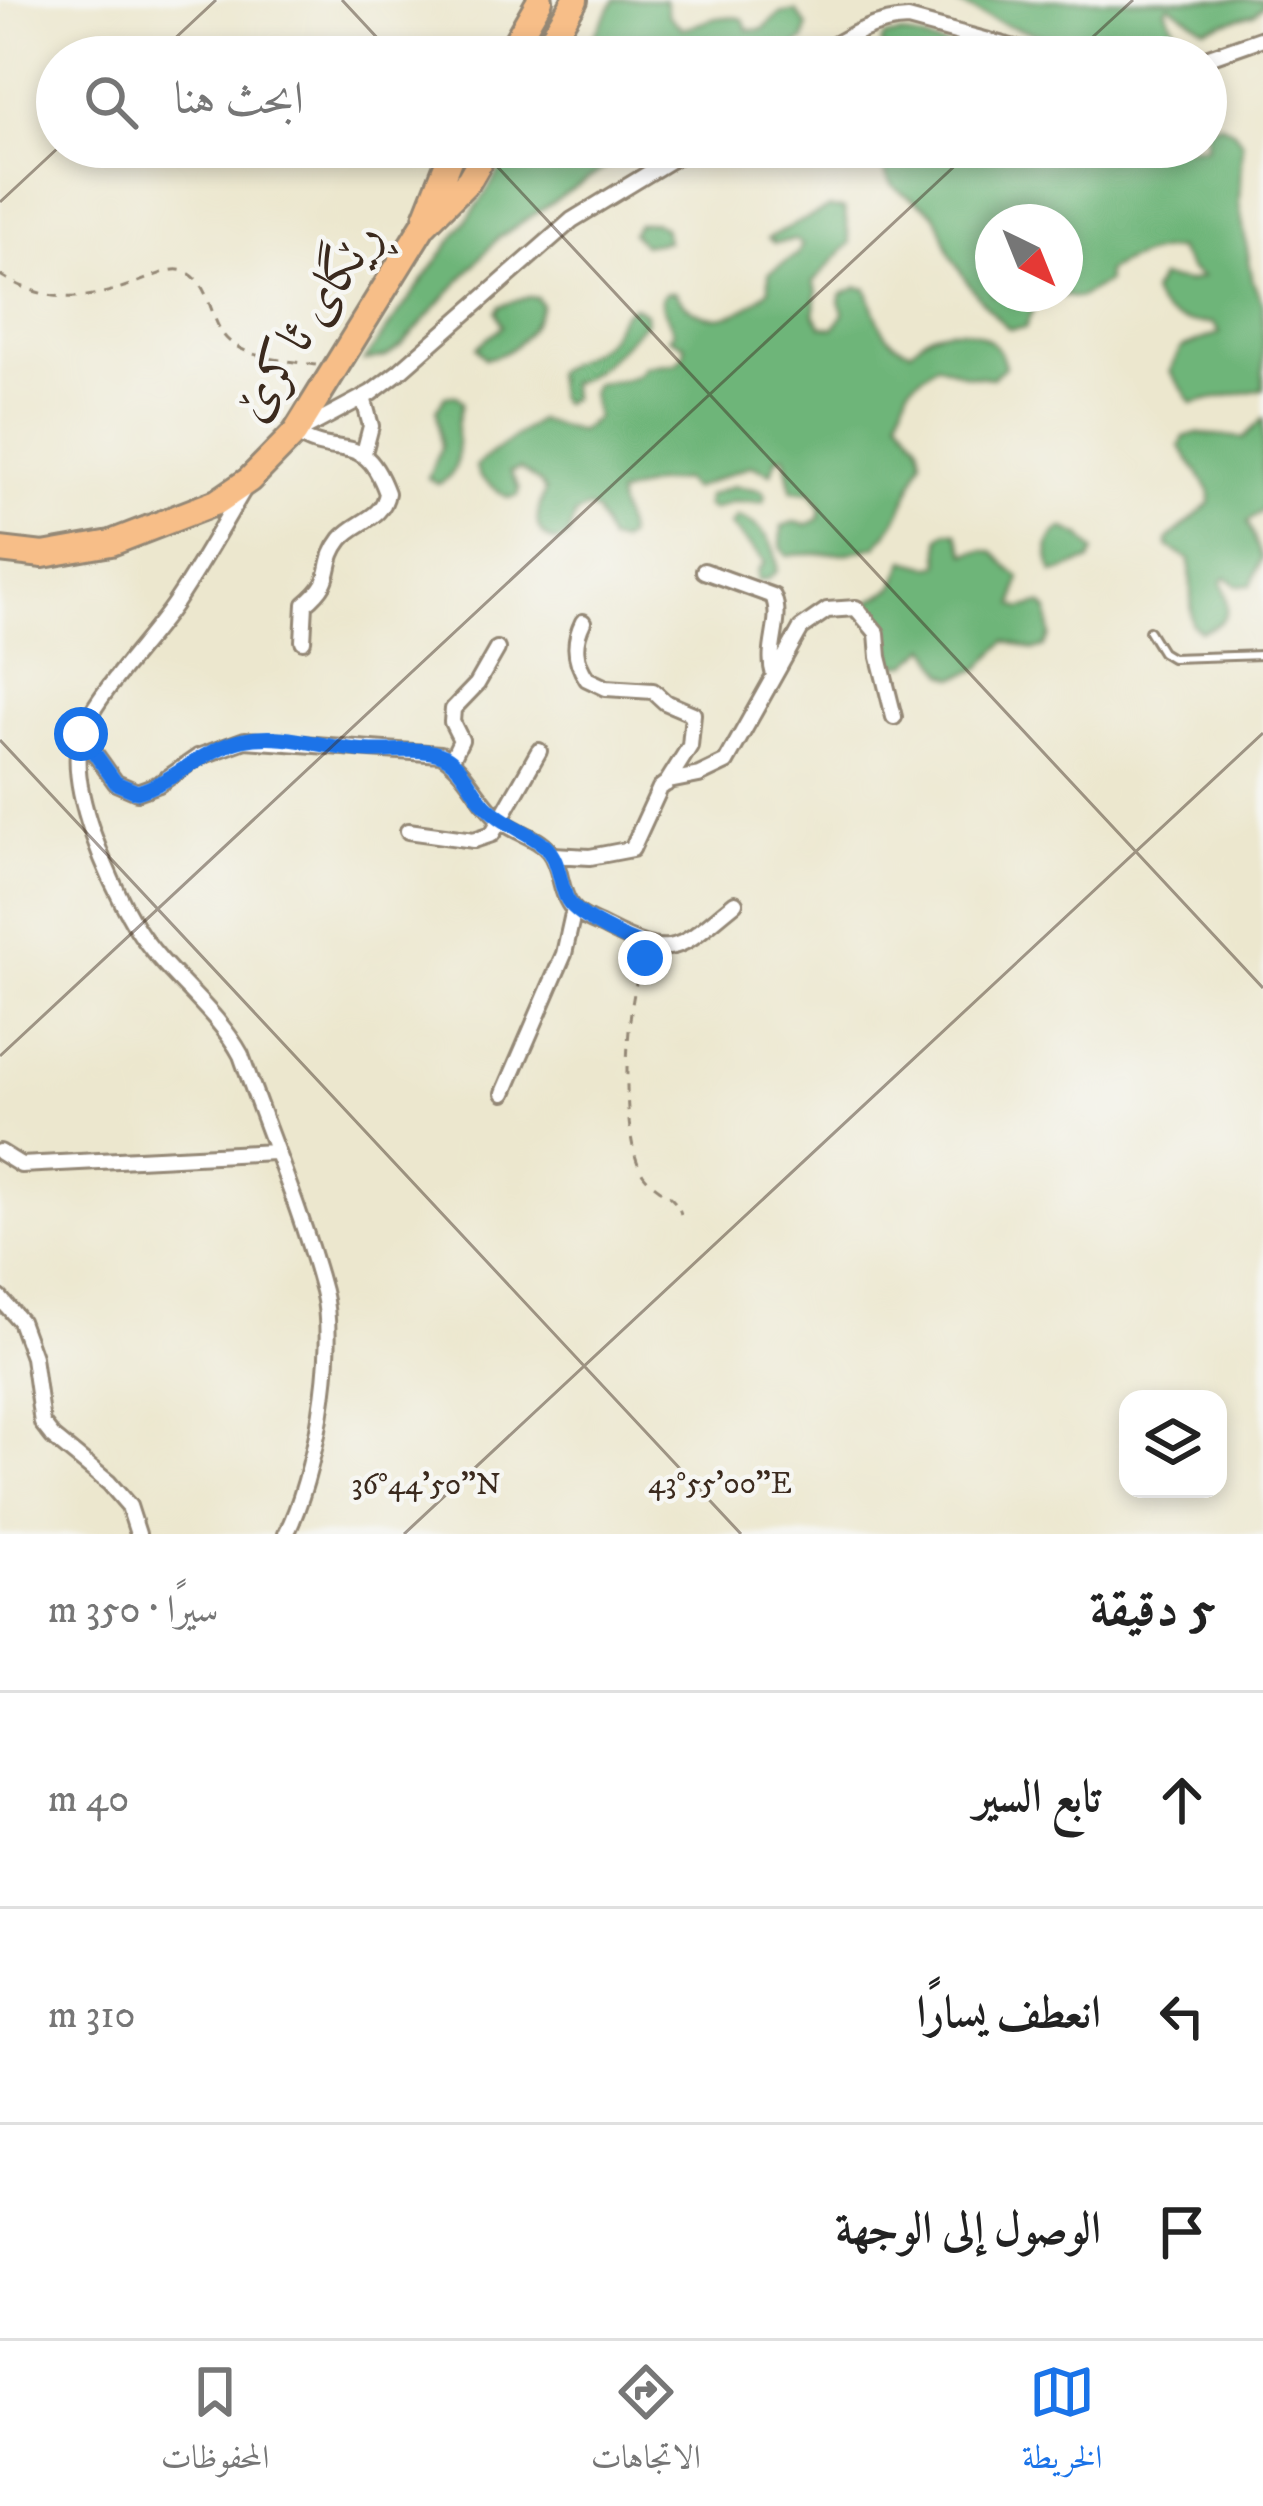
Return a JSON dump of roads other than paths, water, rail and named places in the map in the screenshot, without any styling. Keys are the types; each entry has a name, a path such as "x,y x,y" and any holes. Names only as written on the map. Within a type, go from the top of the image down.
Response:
{"highway":[{"path":"519,36 540,0"},
{"path":"554,36 575,0"},
{"path":"423,226 446,168"},
{"path":"423,226 476,168"},
{"name":"ڕێگای ئاکرێ","path":"0,550 43,555 111,543 217,502 249,480 295,433 423,226"}],"street":[{"path":"850,36 888,19 908,19 971,36"},
{"path":"1227,51 1263,38"},
{"path":"295,433 363,397 400,370 572,220 657,168"},
{"path":"363,397 371,426 364,453"},
{"path":"295,433 321,446 364,453 382,479 386,501 334,549 326,585 304,604 303,641"},
{"path":"249,480 177,601 81,734 78,754 84,806 134,923 160,963 226,1029 241,1055 324,1293 329,1340 318,1426 286,1534"},
{"path":"704,571 773,596 777,613 770,650 774,675"},
{"path":"666,784 726,762 789,646 812,618 842,606 856,608 878,633 894,717"},
{"path":"553,855 590,857 632,849 653,799 690,746 693,714 653,691 605,688 587,679 575,648 583,622"},
{"path":"451,761 461,740 450,715 477,684 497,650"},
{"path":"81,734 116,783 137,792 159,784 198,757 245,740 424,751 451,761 502,821 553,855 574,909 650,948 678,946 735,903"},
{"path":"408,831 474,840 492,834 539,751"},
{"path":"504,1093 564,954 574,909"},
{"path":"0,1152 21,1165 274,1152"},
{"path":"0,1298 20,1321 33,1357 43,1423 129,1506 138,1534"}],"lane":[{"path":"1149,631 1162,652 1172,658 1263,655"}]}
